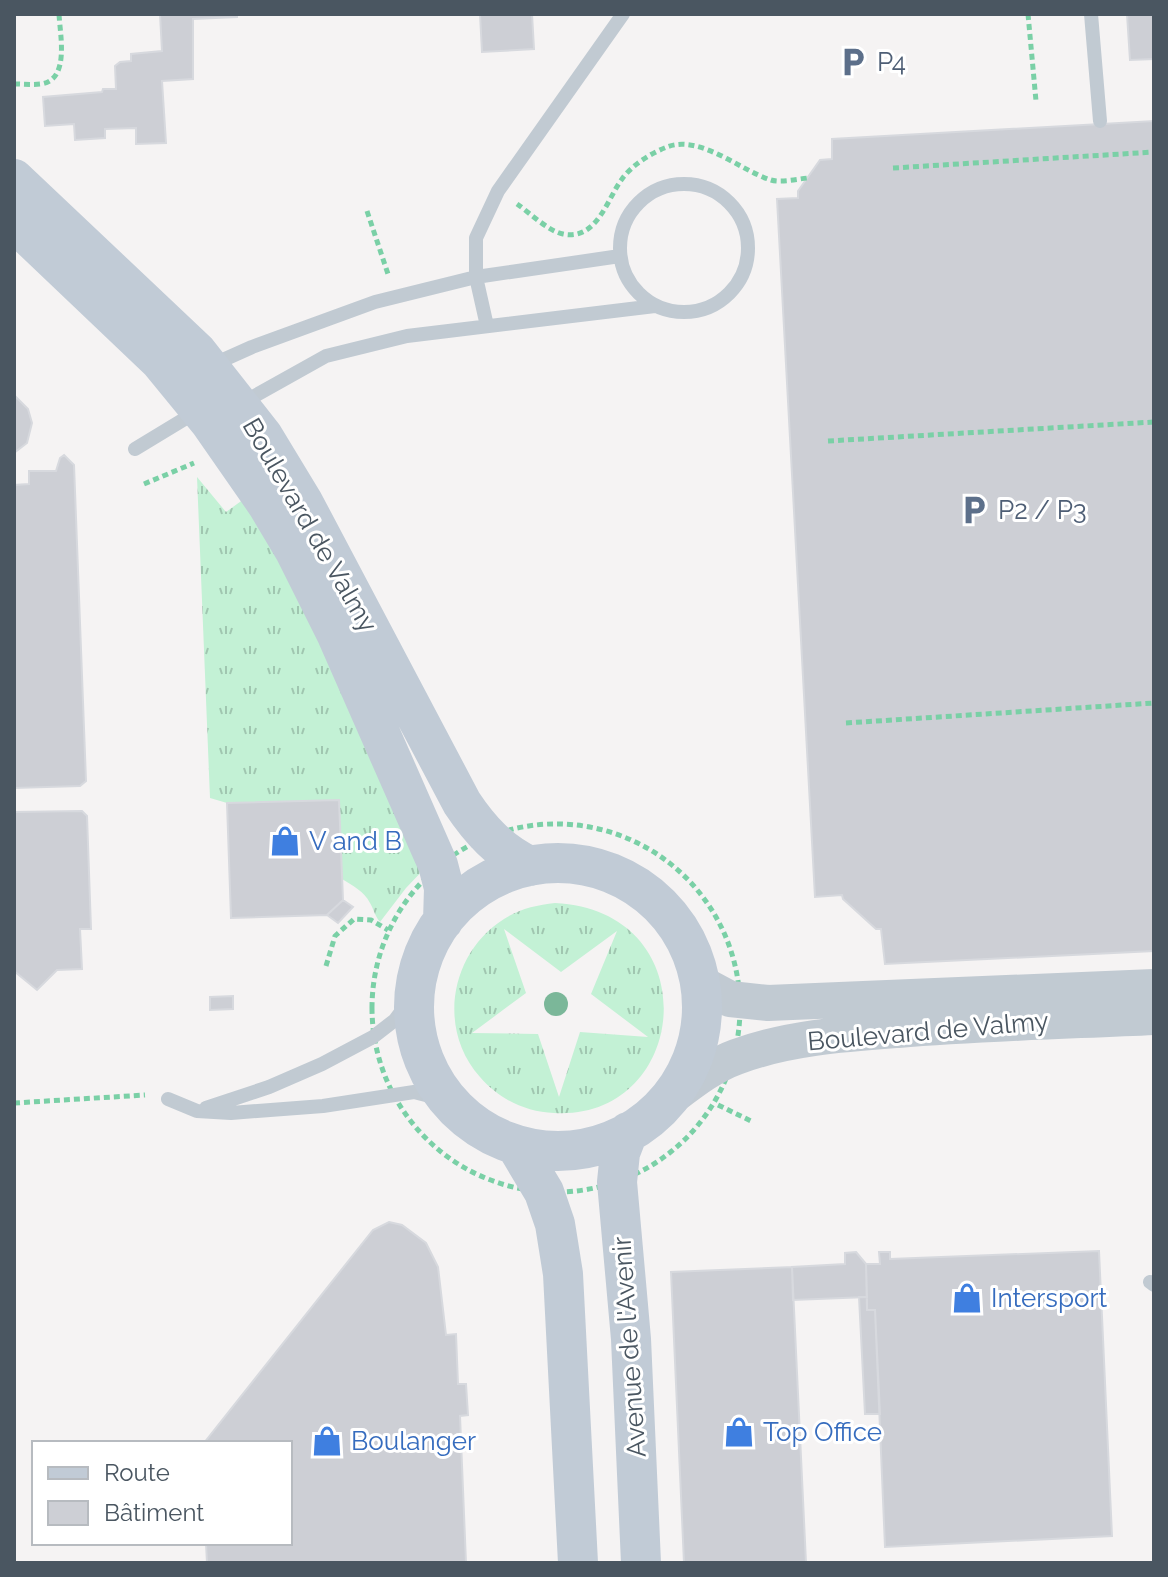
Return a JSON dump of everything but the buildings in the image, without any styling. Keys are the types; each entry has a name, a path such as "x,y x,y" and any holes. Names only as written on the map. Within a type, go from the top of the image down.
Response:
{"main road":[{"name":"Boulevard de Valmy","path":"14,179 145,301 212,369 218,405 336,633 438,865 444,888 443,921"},
{"name":"Boulevard de Valmy","path":"14,222 151,352 271,448 303,502 462,803 487,837 509,855 530,866"},
{"path":"561,864 591,867 620,877 645,892 666,912 685,939 700,983 701,1019 697,1045 669,1099 628,1132 597,1145 573,1150 548,1151 516,1145 472,1123 449,1101 430,1073 418,1042 415,993 427,948 443,921 482,886 497,877 530,866 561,864"},
{"name":"Avenue de l'Avenir","path":"628,1132 620,1153 617,1182 631,1325 641,1563"},
{"path":"516,1145 544,1192 555,1224 563,1274 578,1563"}],"street":[{"name":"Boulevard de Valmy","path":"700,983 720,995 740,1001 768,1003 1154,987"},
{"name":"Boulevard de Valmy","path":"669,1099 702,1075 734,1058 765,1048 836,1035 951,1026 1154,1017"}],"lane":[{"path":"487,326 476,277 476,238 498,191 623,14"},
{"path":"1091,14 1100,121"},
{"path":"687,183 719,193 734,206 744,223 749,243 747,263 739,282 726,297 708,308 689,312 672,312 655,306 638,294 626,276 620,256 620,237 626,219 637,203 653,191 671,184 687,183"},
{"path":"212,369 223,360 252,347 375,302 476,277 620,256"},
{"path":"135,449 218,405 251,398 326,356 407,336 655,306"},
{"path":"197,1111 269,1087 373,1037 395,1020 415,993"},
{"path":"168,1099 197,1111 272,1111 414,1092 449,1101"}],"path":[{"path":"14,84 45,84 57,75 62,60 59,14"},
{"path":"1028,14 1036,101"},
{"path":"498,191 560,234 575,235 590,227 602,215 623,177 642,160 669,146 684,145 728,158 772,181 808,178"},
{"path":"893,168 1154,152"},
{"path":"367,211 395,297"},
{"path":"828,441 1154,422"},
{"path":"144,484 196,462 204,472"},
{"path":"846,723 1154,703"},
{"path":"559,823 596,827 631,839 675,867 703,895 722,926 735,961 740,1001 734,1058 714,1103 695,1130 671,1152 617,1182 581,1191 544,1192 513,1187 476,1175 443,1154 415,1127 393,1095 381,1066 373,1037 371,1001 376,965 388,930 410,895 438,865 461,849 487,837 522,826 559,823"},
{"path":"326,966 335,936 354,919 371,920 388,930"},
{"path":"14,1103 151,1094"},
{"path":"714,1103 753,1122"}],"green space":[{"path":"197,477 226,512 244,499 298,585 427,866 380,922 365,895 342,879 339,800 227,803 210,798"},
{"path":"555,903 605,915 639,940 659,975 664,1014 655,1052 633,1085 599,1107 554,1113 523,1107 487,1085 466,1058 454,1015 461,971 471,951 486,934 516,913","holes":["504,929 561,972 617,931 591,994 648,1037 580,1032 559,1097 538,1034 472,1033 526,993"]}],"place":[{"name":"P4","path":"853,62"},
{"name":"P2 / P3","path":"974,510"},
{"name":"V and B","path":"285,841"},
{"name":"Intersport","path":"967,1298"},
{"name":"Top Office","path":"739,1432"},
{"name":"Boulanger","path":"327,1441"}]}
